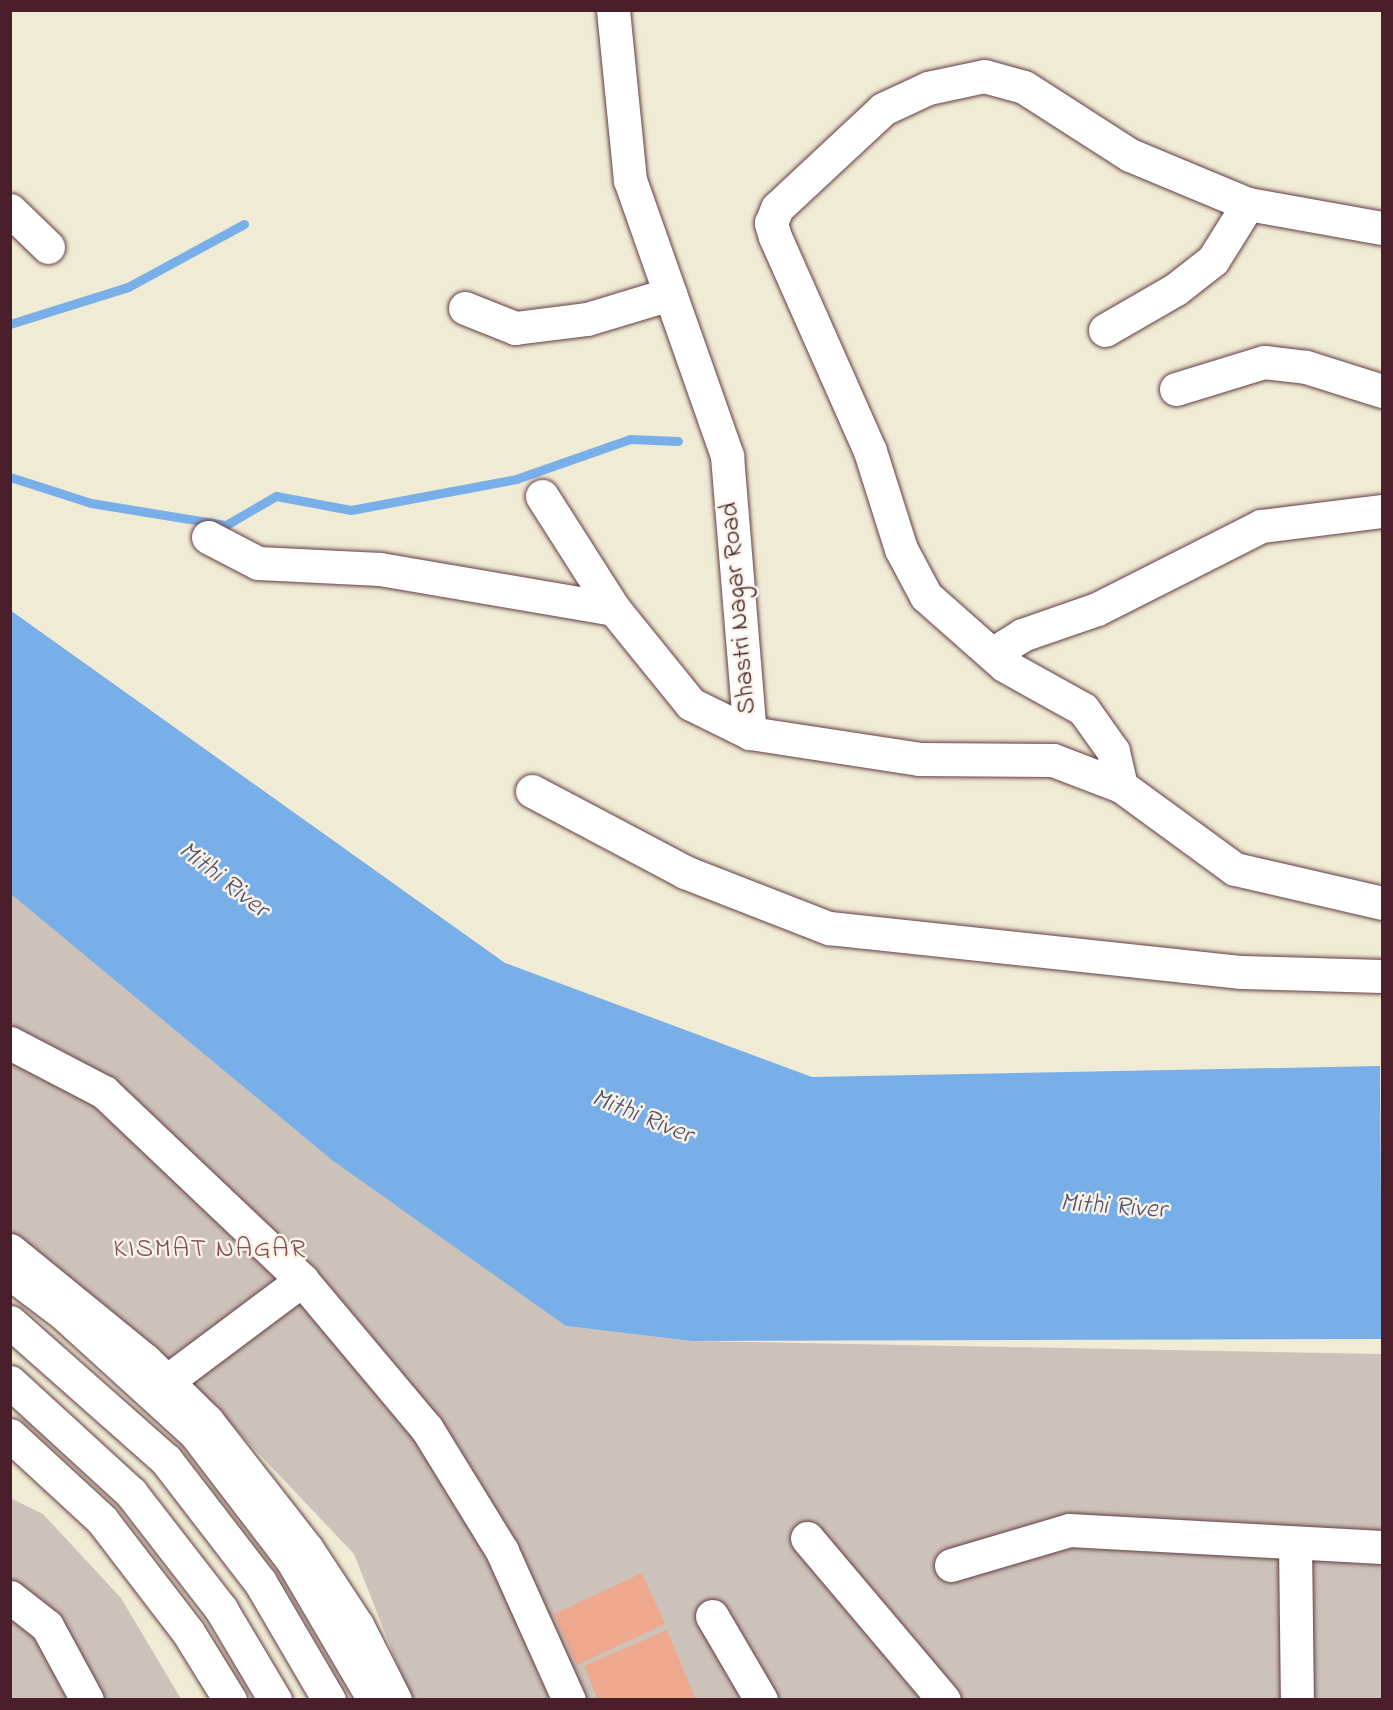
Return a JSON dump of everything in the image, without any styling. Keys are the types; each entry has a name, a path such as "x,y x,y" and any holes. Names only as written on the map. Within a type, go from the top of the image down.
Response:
{"main road":[{"name":"Shastri Nagar Road","path":"614,10 630,180 727,456 750,733 919,759 1053,760 1121,786 1235,869 1383,903"},
{"path":"1121,786 1113,751 1083,709 992,654 926,596 901,549 870,451 775,237 771,223 777,208 883,109 928,88 984,76 1024,87 1130,155 1248,204 1383,228"},
{"path":"1105,330 1176,289 1213,260 1248,204"},
{"path":"10,210 48,247"},
{"path":"465,308 515,328 587,319 670,294"},
{"path":"1176,389 1264,362 1306,367 1383,391"},
{"path":"542,496 614,609 691,704 750,733"},
{"path":"992,654 1022,635 1098,609 1261,526 1383,511"},
{"path":"208,537 258,563 380,569 614,609"},
{"path":"532,791 685,872 829,928 1242,972 1383,976"},
{"path":"10,1043 104,1092 302,1280 427,1429 502,1551 569,1700"},
{"path":"10,1250 167,1381 207,1421 307,1549 357,1625 395,1700"},
{"path":"10,1273 72,1320 195,1433 292,1560 374,1700"},
{"path":"167,1381 302,1280"},
{"path":"10,1322 166,1460 260,1582 329,1700"},
{"path":"10,1382 131,1493 220,1609 275,1700"},
{"path":"10,1435 102,1520 188,1632 230,1700"},
{"path":"951,1565 1069,1530 1383,1547"},
{"path":"807,1539 944,1700"},
{"path":"1295,1543 1297,1700"},
{"path":"10,1597 47,1626 86,1699"},
{"path":"712,1616 761,1700"}],"shaded area":[{"path":"10,883 566,1326 691,1341 1382,1354 1382,1699 411,1699 354,1554 169,1359 11,1232"},
{"path":"10,1498 43,1514 121,1598 181,1699 11,1699"}],"water":[{"name":"Mithi River","path":"10,610 505,963 812,1077 1380,1066 1382,1339 691,1341 566,1326 332,1160 11,894"}],"building":[{"path":"642,1573 665,1624 577,1665 554,1614"},
{"path":"667,1630 696,1700 598,1700 584,1666"}],"waterway":[{"path":"10,324 128,287 244,224"},
{"path":"10,477 91,503 226,525 276,496 351,510 516,479 630,439 678,441"}],"district":[{"name":"KISMAT NAGAR","path":"210,1250"}]}
